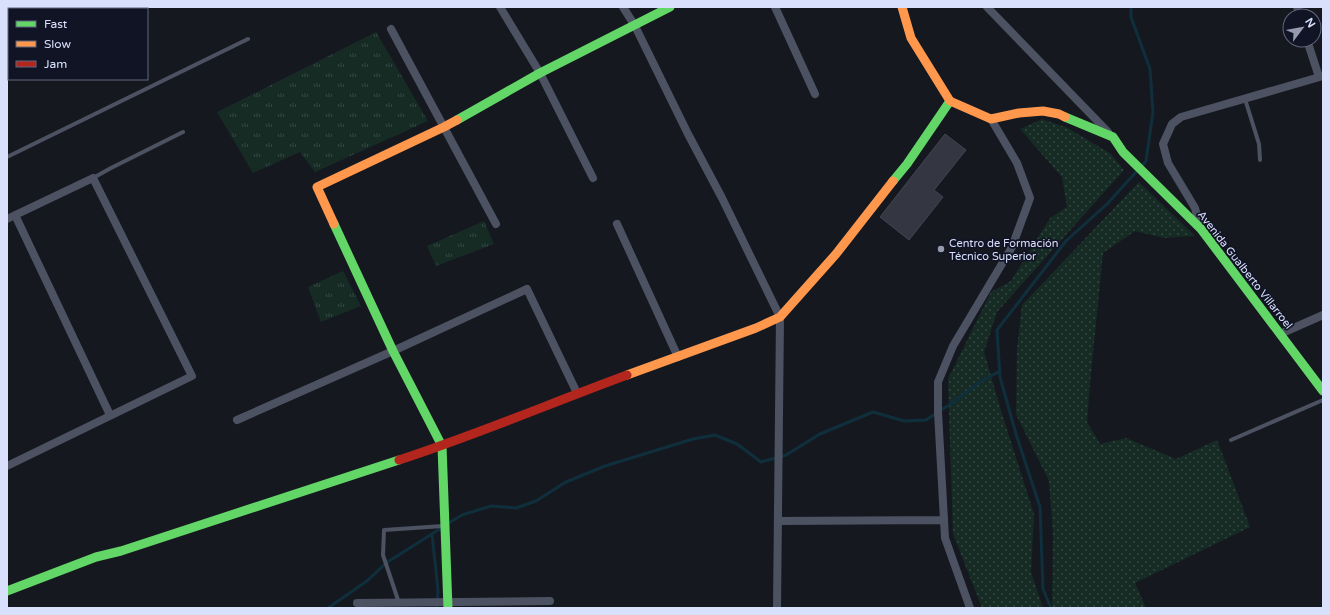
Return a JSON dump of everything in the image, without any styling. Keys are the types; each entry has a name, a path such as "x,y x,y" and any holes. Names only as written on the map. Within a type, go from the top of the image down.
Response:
{"street":[{"path":"500,7 540,73 593,178"},
{"path":"623,7 635,26 780,317 777,608"},
{"path":"448,605 442,446 393,351 317,187 444,128 540,73 670,7"},
{"path":"775,7 815,94"},
{"path":"902,7 911,38 950,101 991,119 1017,163 1030,198 1012,246 953,346 938,382 938,412 945,538 970,608"},
{"path":"987,7 1113,137"},
{"path":"391,29 496,224"},
{"path":"1200,229 1195,208 1168,163 1163,144 1172,124 1181,117 1321,77 1310,48"},
{"path":"7,590 96,557 136,547 442,446 577,393 756,328 780,317 836,254 898,176 950,101"},
{"path":"991,119 1019,113 1043,111 1059,114 1113,137"},
{"name":"Avenida Gualberto Villarroel","path":"1113,137 1123,152 1200,229 1323,392"},
{"path":"7,219 93,178 192,376 7,466"},
{"path":"15,215 110,415"},
{"path":"617,224 678,356"},
{"path":"237,420 393,351 527,289 577,393"},
{"path":"1280,334 1323,315"},
{"path":"778,521 944,520"},
{"path":"357,603 448,605 550,601"}],"lane":[{"path":"7,157 248,39"},
{"path":"1245,99 1259,144 1260,160"},
{"path":"93,178 183,132"},
{"path":"1231,440 1323,400"},
{"path":"398,603 384,555 384,530 445,526"}],"green space":[{"path":"376,32 428,121 315,172 300,152 253,173 217,112"},
{"path":"1042,119 1068,128 1111,154 1124,170 997,312 984,352 1034,514 1031,572 1043,608 982,608 953,534 948,379 991,292 1011,281 1050,218 1067,207 1062,177 1020,129"},
{"path":"1139,182 1195,236 1164,238 1135,231 1103,253 1087,422 1100,444 1126,438 1176,459 1217,440 1250,527 1135,583 1146,608 1053,608 1053,534 1049,481 1016,414 1017,349 1022,305"},
{"path":"484,221 494,244 436,266 427,246"},
{"path":"343,271 361,306 321,322 308,287"}],"building":[{"path":"945,134 966,150 934,190 943,197 909,240 880,217"}],"waterway":[{"path":"1131,7 1131,17 1150,69 1153,112 1146,161 1141,167"},
{"path":"1051,608 1043,589 1040,507 1016,434 1000,377 997,330 1066,241 1107,204 1137,171"},
{"path":"447,524 462,515 491,506 516,508 536,501 566,482 605,466 693,439 715,435 737,444 761,462 786,455 820,434 873,412 904,421 926,420 980,382 1000,371"},
{"path":"328,608 367,581 386,563 443,527"},
{"path":"432,534 438,590 437,608"}],"traffic: fast":[{"path":"457,120 540,73 670,7"},
{"path":"893,181 907,164 950,101"},
{"path":"1065,117 1113,137 1123,152 1201,229 1323,391"},
{"path":"334,224 393,351 442,446 448,608"},
{"path":"7,591 96,557 121,551 399,460"}],"traffic: slow":[{"path":"902,7 911,38 950,101 991,119 1019,113 1043,111 1059,114 1065,117"},
{"path":"334,224 317,187 457,120"},
{"path":"627,375 756,328 780,317 836,254 893,181"}],"traffic: jam":[{"path":"399,460 485,430 627,375"}],"place":[{"name":"Centro de Formación Técnico Superior","path":"941,249"}]}
